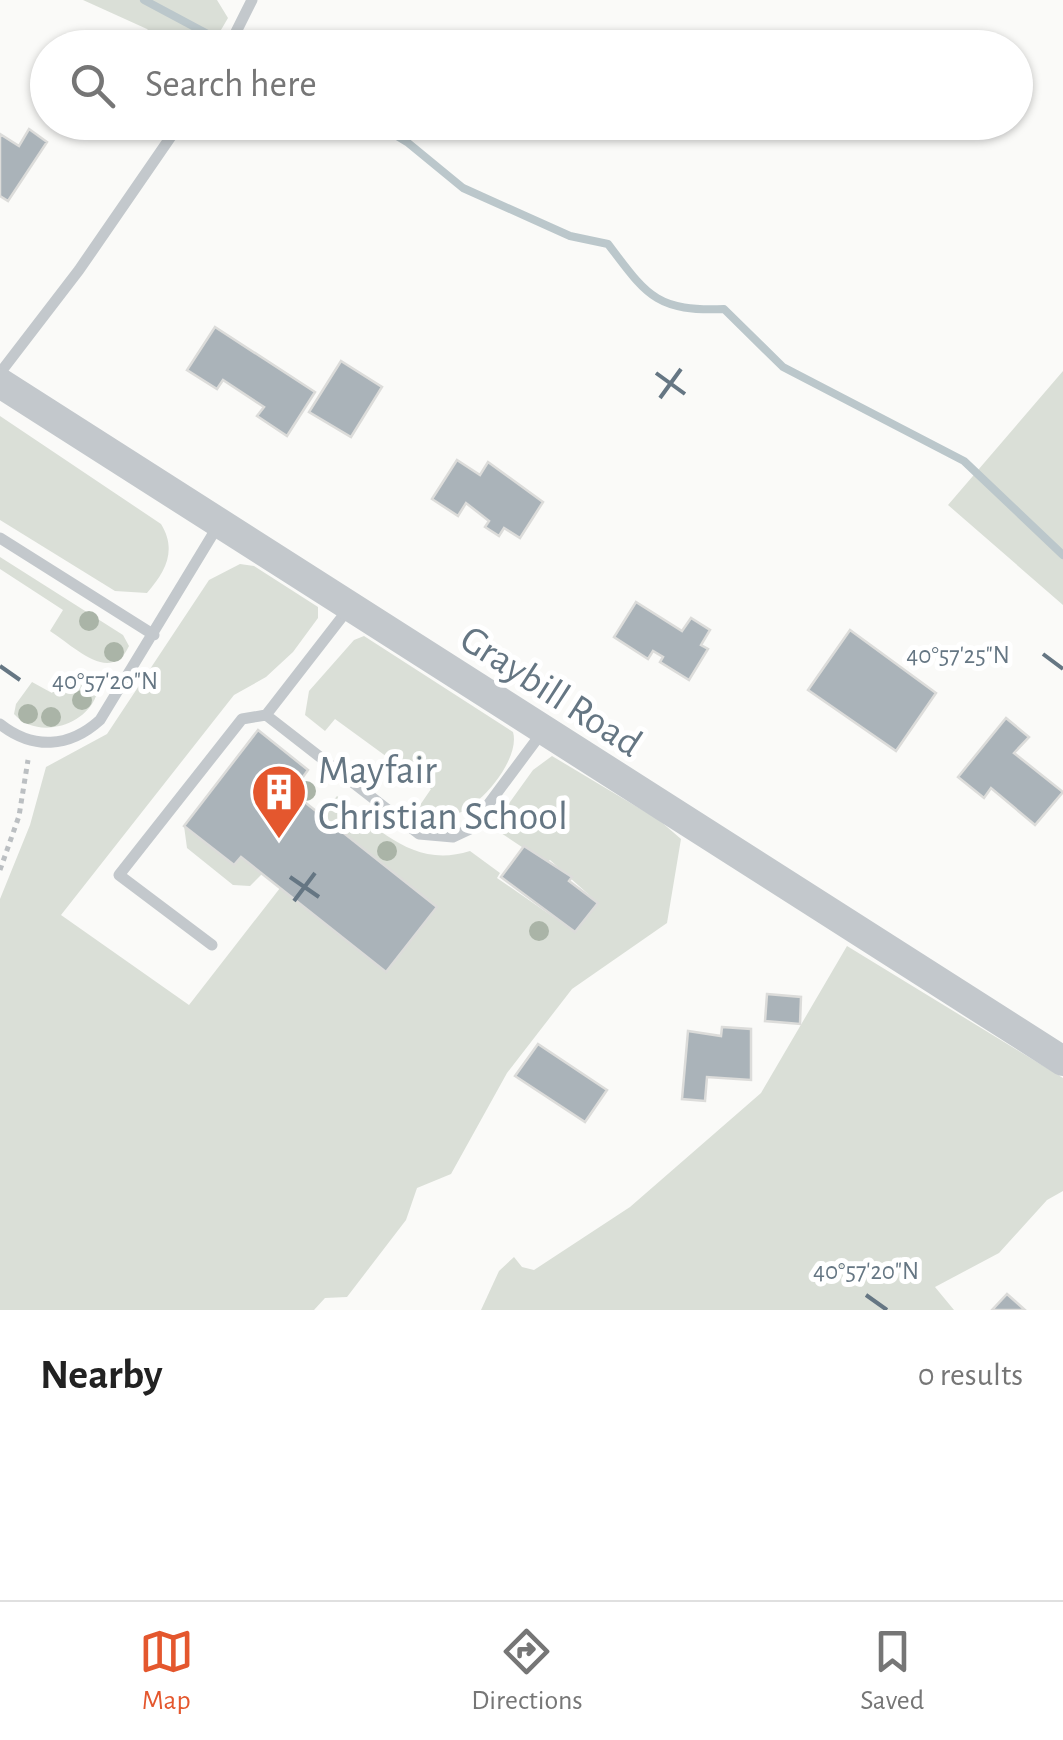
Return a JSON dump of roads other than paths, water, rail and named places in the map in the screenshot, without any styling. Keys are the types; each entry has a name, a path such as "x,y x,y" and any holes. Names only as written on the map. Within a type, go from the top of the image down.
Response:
{"street":[{"name":"Graybill Road","path":"0,383 1063,1061"}],"lane":[{"path":"238,30 252,0"},
{"path":"0,373 79,270 169,140"},
{"path":"0,724 31,742 63,742 100,720 219,524"},
{"path":"0,538 154,635"},
{"path":"212,946 119,875 242,718 266,715 350,608"},
{"path":"266,715 419,834 436,838 453,837 484,816 544,731"}],"waterway":[{"path":"144,0 200,30"},
{"path":"404,140 463,188 570,236 608,244 632,276 667,303 724,309 783,367 964,461 1063,555"}],"place":[{"name":"Mayfair Christian School","path":"279,841"}]}
